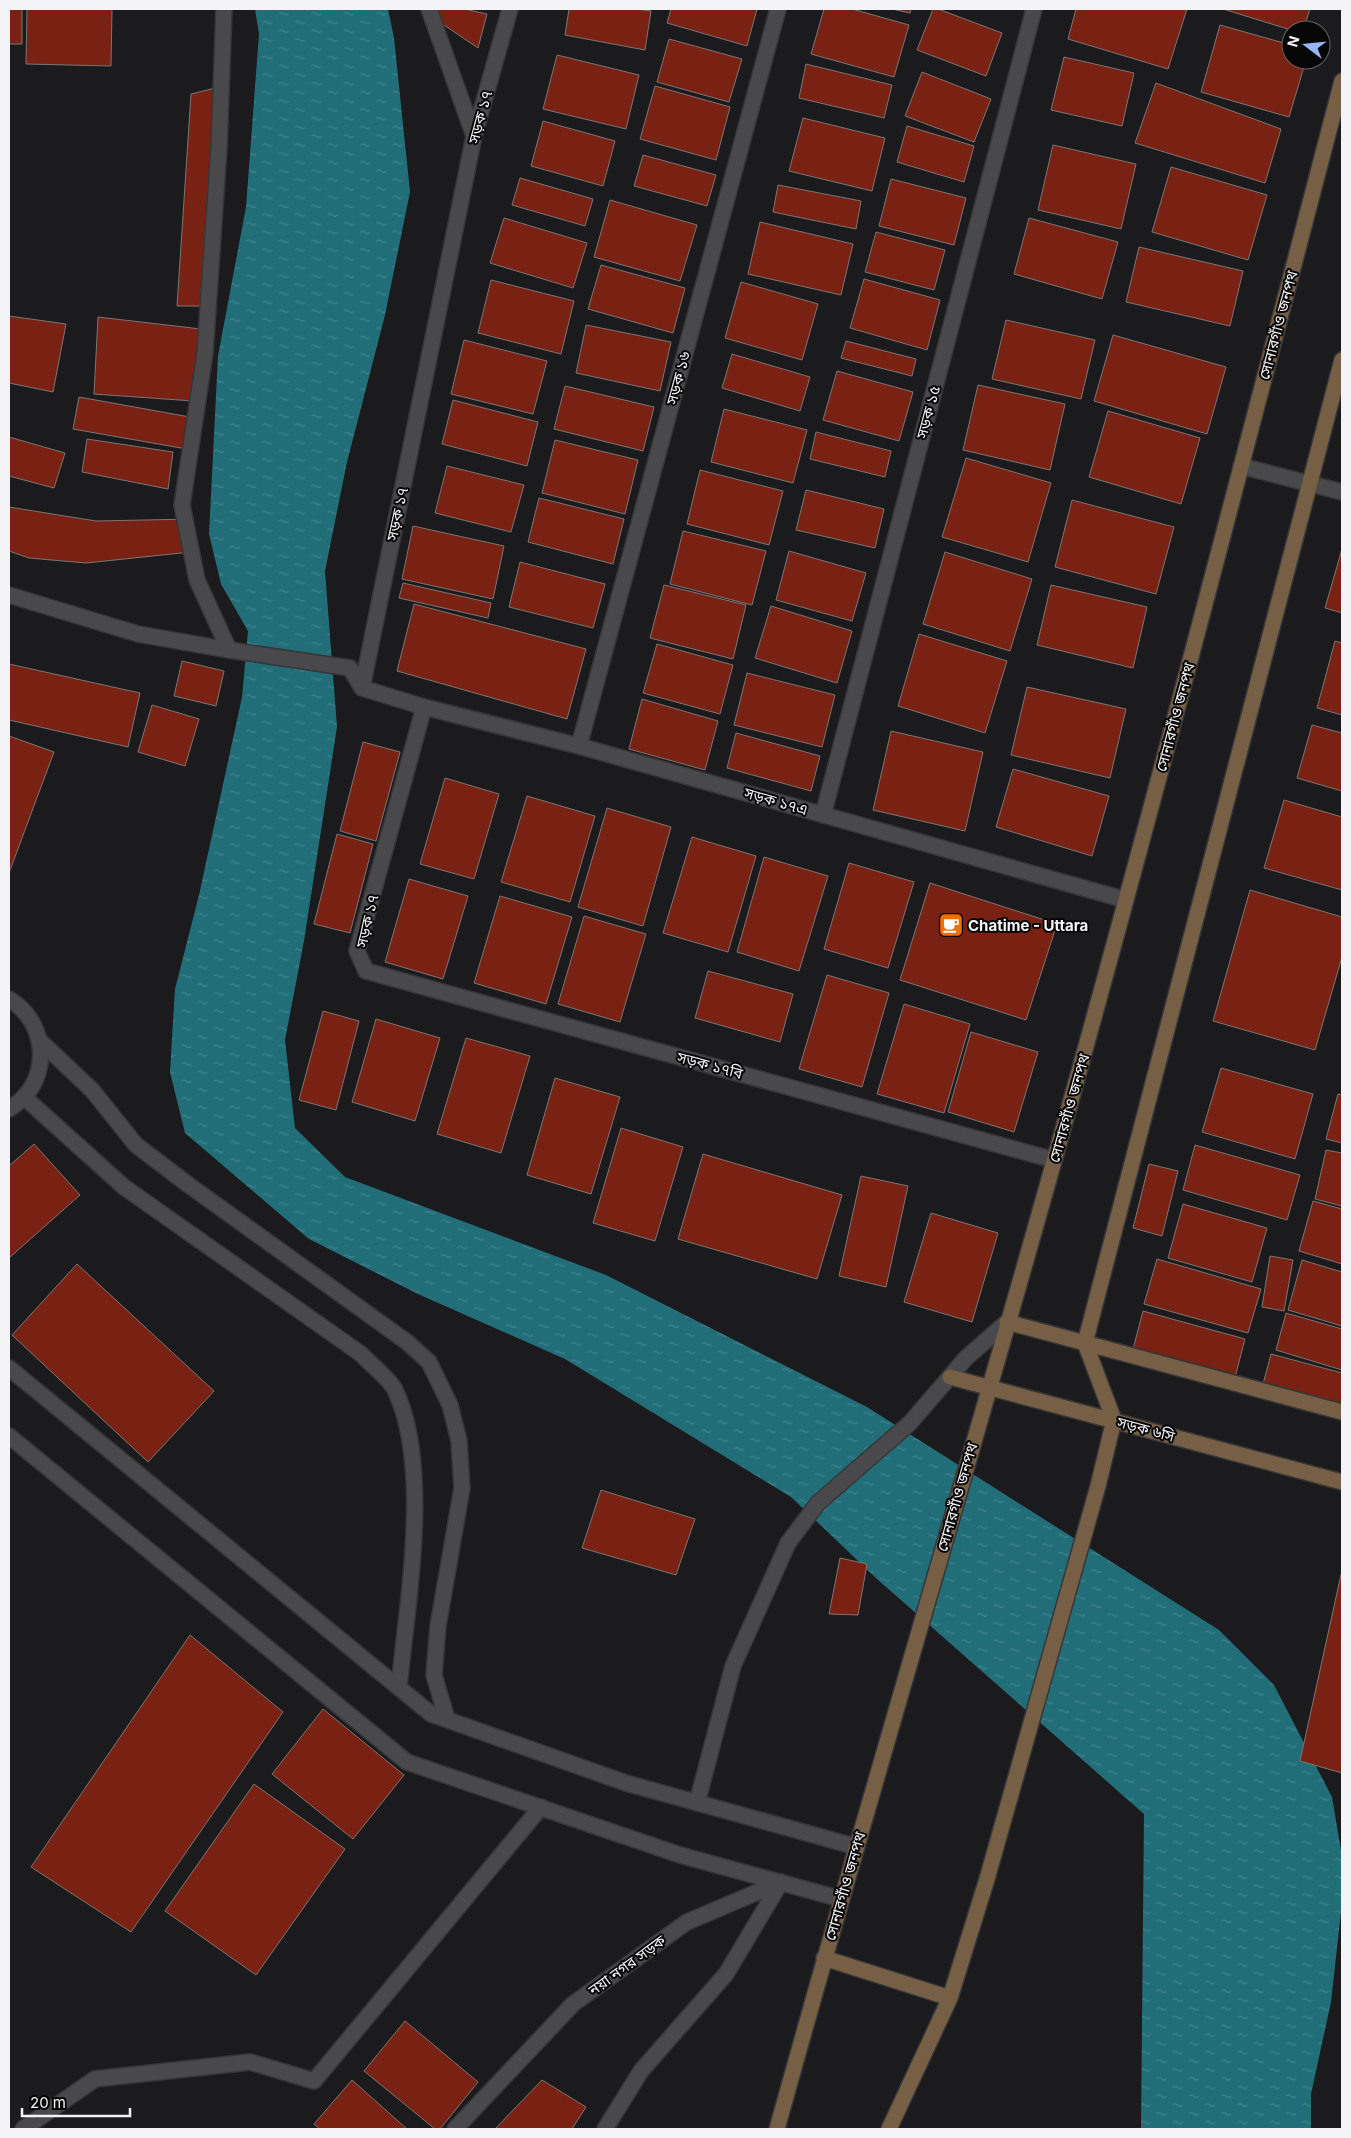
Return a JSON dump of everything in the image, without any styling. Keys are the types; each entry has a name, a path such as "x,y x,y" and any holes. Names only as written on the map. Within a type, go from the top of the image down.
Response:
{"main road":[{"name":"সোনারগাঁও জনপথ","path":"777,2129 824,1958 1054,1160 1126,900 1342,81"},
{"path":"889,2129 950,1998 987,1879 1098,1486 1114,1420 1085,1343 1342,360"},
{"path":"1007,1322 1342,1412"},
{"name":"সড়ক ৬সি","path":"950,1377 1342,1482"},
{"path":"824,1958 950,1998"}],"street":[{"path":"224,9 219,148 205,353 182,505 197,580 233,651"},
{"path":"429,9 474,136"},
{"name":"সড়ক ১৭","path":"362,688 474,136 510,9"},
{"name":"সড়ক ১৬","path":"579,746 778,9"},
{"name":"সড়ক ১৫","path":"823,815 1034,9"},
{"path":"1241,466 1342,492"},
{"path":"9,595 138,634 233,651 350,668 362,688 424,707"},
{"name":"সড়ক ১৭","path":"366,971 357,951 424,707"},
{"name":"সড়ক ১৭এ","path":"424,707 579,746 1126,900"},
{"name":"সড়ক ১৭বি","path":"366,971 1054,1160"},
{"path":"9,999 18,1005 32,1021 40,1041 41,1061 35,1080 24,1097 9,1109"},
{"path":"40,1041 92,1090 136,1144 190,1186 407,1342 429,1362 450,1405 459,1441 462,1488 438,1626 434,1675 447,1719"},
{"path":"24,1097 124,1187 361,1354 394,1388 408,1422 413,1472 415,1529 399,1687"},
{"path":"697,1804 733,1666 788,1543 818,1503 910,1423 966,1358 1007,1322"},
{"path":"9,1368 431,1714 626,1783 857,1847"},
{"path":"9,1436 407,1762 680,1855 841,1899"},
{"path":"23,2129 95,2079 250,2062 314,2081 540,1807"},
{"path":"605,2129 641,2071 726,1974 781,1882"},
{"name":"নয়া নগর সড়ক","path":"455,2129 573,2004 687,1922 781,1882"}],"water":[{"path":"255,9 388,9 394,38 410,192 385,315 347,462 325,571 337,727 304,941 285,1040 295,1128 345,1177 606,1275 867,1407 1219,1630 1274,1685 1332,1797 1342,1856 1342,1903 1331,2002 1311,2094 1311,2129 1141,2129 1144,1814 877,1579 791,1497 565,1359 418,1294 309,1239 185,1133 170,1072 175,989 199,895 242,697 248,631 221,584 209,534 218,356 246,207 259,34"}],"building":[{"path":"9,9 22,9 22,44 9,44"},
{"path":"27,9 112,9 111,66 26,64"},
{"path":"437,9 464,9 487,14 478,48 435,19"},
{"path":"569,9 636,9 651,11 645,50 565,35"},
{"path":"671,9 757,9 747,46 667,23"},
{"path":"824,9 852,9 909,25 894,77 811,54"},
{"path":"892,9 911,9 910,13"},
{"path":"933,9 938,9 1002,33 986,76 917,50"},
{"path":"1076,9 1187,9 1168,69 1068,39"},
{"path":"1223,9 1310,9 1306,20 1281,20 1281,27"},
{"path":"1220,25 1281,42 1281,70 1303,70 1289,117 1201,92"},
{"path":"669,39 742,59 729,102 657,82"},
{"path":"557,55 639,75 626,129 543,109"},
{"path":"1064,57 1134,73 1122,126 1051,110"},
{"path":"806,64 892,85 884,118 799,98"},
{"path":"922,72 991,99 974,142 905,116"},
{"path":"1156,83 1281,129 1265,183 1135,143"},
{"path":"655,86 730,107 716,160 640,139"},
{"path":"215,88 200,306 177,306 191,94"},
{"path":"803,118 885,138 872,191 789,171"},
{"path":"543,121 615,141 603,186 531,166"},
{"path":"907,126 974,146 964,182 897,162"},
{"path":"1053,145 1136,164 1121,229 1038,210"},
{"path":"643,155 716,175 707,206 634,186"},
{"path":"1171,167 1267,195 1248,260 1152,232"},
{"path":"520,178 593,199 585,226 512,205"},
{"path":"891,179 966,198 954,245 879,226"},
{"path":"778,185 861,201 856,229 773,212"},
{"path":"610,200 697,225 680,281 594,257"},
{"path":"504,218 587,243 573,288 490,263"},
{"path":"1029,218 1118,242 1102,299 1014,274"},
{"path":"760,222 853,244 841,295 748,274"},
{"path":"876,232 945,250 934,290 865,272"},
{"path":"1139,247 1243,271 1230,326 1126,302"},
{"path":"601,265 685,288 673,333 588,309"},
{"path":"864,279 940,300 927,350 850,328"},
{"path":"491,280 574,301 561,354 478,333"},
{"path":"741,282 818,304 802,360 725,338"},
{"path":"9,316 66,324 53,392 9,383"},
{"path":"98,317 201,329 193,401 94,394"},
{"path":"1006,320 1095,340 1081,399 992,379"},
{"path":"586,325 671,342 660,391 576,373"},
{"path":"1113,335 1226,367 1207,434 1094,401"},
{"path":"464,340 547,361 533,414 451,394"},
{"path":"846,341 916,359 912,376 841,358"},
{"path":"732,354 810,377 800,411 722,388"},
{"path":"837,371 913,392 899,441 823,420"},
{"path":"978,385 1065,404 1050,470 963,450"},
{"path":"565,386 654,407 643,451 554,429"},
{"path":"79,397 201,419 198,451 73,429"},
{"path":"453,400 538,422 527,466 442,444"},
{"path":"724,409 807,430 793,483 711,462"},
{"path":"1108,411 1200,438 1181,504 1089,477"},
{"path":"816,432 891,451 885,477 810,459"},
{"path":"9,437 65,453 54,488 9,476"},
{"path":"87,439 173,452 168,489 82,472"},
{"path":"555,440 638,460 625,514 542,493"},
{"path":"966,458 1051,483 1028,562 942,537"},
{"path":"447,466 524,485 511,532 435,513"},
{"path":"700,470 783,491 769,545 687,524"},
{"path":"806,490 884,509 875,548 796,530"},
{"path":"539,498 624,519 613,564 528,542"},
{"path":"1072,500 1174,527 1156,594 1055,567"},
{"path":"9,507 96,521 193,519 191,552 86,563 29,558 9,551"},
{"path":"413,526 504,546 493,599 402,579"},
{"path":"683,531 766,551 752,605 670,584"},
{"path":"1342,549 1342,613 1325,608"},
{"path":"789,551 866,573 852,621 776,600"},
{"path":"945,552 1032,579 1010,651 923,624"},
{"path":"520,562 605,584 593,628 509,607"},
{"path":"403,583 491,603 488,618 399,598"},
{"path":"664,585 746,605 733,659 650,638"},
{"path":"1051,585 1147,607 1133,668 1037,645"},
{"path":"414,604 586,649 567,719 397,671"},
{"path":"771,606 852,631 837,683 755,658"},
{"path":"919,634 1007,661 985,733 898,706"},
{"path":"1335,641 1342,643 1342,715 1317,708"},
{"path":"657,644 733,665 720,714 643,693"},
{"path":"182,661 224,671 216,706 174,696"},
{"path":"9,664 140,693 128,747 9,720"},
{"path":"747,673 835,695 822,747 734,725"},
{"path":"1027,687 1126,709 1110,778 1011,755"},
{"path":"642,699 718,721 705,770 629,749"},
{"path":"152,705 199,719 185,766 138,752"},
{"path":"1312,725 1342,733 1342,791 1297,778"},
{"path":"891,731 983,752 965,831 873,810"},
{"path":"736,733 820,756 811,791 727,768"},
{"path":"9,736 54,752 9,873"},
{"path":"363,742 400,752 376,841 340,831"},
{"path":"1013,769 1109,796 1092,856 996,827"},
{"path":"445,778 499,794 474,879 420,864"},
{"path":"527,796 595,816 570,902 501,882"},
{"path":"1284,800 1342,817 1342,890 1264,868"},
{"path":"607,808 671,827 643,926 578,907"},
{"path":"337,834 373,844 350,933 314,924"},
{"path":"692,837 756,856 728,952 663,933"},
{"path":"764,857 828,876 799,971 737,952"},
{"path":"849,863 914,882 888,968 824,949"},
{"path":"409,879 468,896 443,979 385,962"},
{"path":"930,883 1057,924 1026,1020 900,980"},
{"path":"1250,890 1342,917 1342,957 1315,1050 1213,1021"},
{"path":"500,896 572,917 546,1004 474,983"},
{"path":"584,916 646,934 620,1022 558,1004"},
{"path":"708,971 793,994 780,1042 695,1018"},
{"path":"827,975 889,993 862,1087 799,1069"},
{"path":"904,1004 970,1024 944,1113 877,1094"},
{"path":"323,1011 359,1021 336,1110 299,1100"},
{"path":"376,1019 440,1038 415,1121 352,1102"},
{"path":"971,1032 1038,1052 1014,1132 948,1112"},
{"path":"466,1038 530,1056 501,1153 437,1134"},
{"path":"1221,1068 1313,1094 1295,1159 1202,1132"},
{"path":"555,1078 620,1097 591,1194 527,1175"},
{"path":"1338,1094 1342,1095 1342,1143 1326,1139"},
{"path":"621,1128 683,1147 655,1241 593,1223"},
{"path":"34,1144 80,1195 9,1258 9,1166"},
{"path":"1195,1145 1300,1175 1287,1220 1183,1190"},
{"path":"1326,1150 1342,1153 1342,1206 1315,1199"},
{"path":"703,1154 842,1195 817,1279 678,1239"},
{"path":"1149,1164 1178,1171 1162,1236 1133,1228"},
{"path":"861,1176 908,1186 886,1287 839,1276"},
{"path":"1313,1201 1342,1209 1342,1264 1299,1251"},
{"path":"1183,1204 1267,1228 1252,1282 1168,1258"},
{"path":"931,1213 998,1233 972,1322 904,1302"},
{"path":"1270,1256 1293,1260 1284,1311 1262,1307"},
{"path":"1157,1259 1261,1289 1248,1333 1144,1304"},
{"path":"1302,1260 1342,1272 1342,1326 1288,1310"},
{"path":"77,1264 214,1391 148,1462 12,1335"},
{"path":"1143,1311 1245,1339 1234,1381 1132,1353"},
{"path":"1286,1313 1342,1329 1342,1370 1276,1350"},
{"path":"1271,1354 1342,1373 1342,1410 1262,1388"},
{"path":"601,1490 695,1519 676,1575 582,1548"},
{"path":"840,1558 867,1564 858,1615 829,1614"},
{"path":"1342,1570 1342,1773 1300,1761"},
{"path":"190,1635 283,1712 131,1932 31,1867"},
{"path":"323,1709 404,1775 353,1839 272,1774"},
{"path":"254,1784 345,1849 256,1975 165,1911"},
{"path":"405,2021 478,2082 440,2129 435,2129 364,2071"},
{"path":"352,2080 407,2129 320,2129 314,2124"},
{"path":"542,2080 586,2107 572,2129 495,2129"}],"place":[{"name":"Chatime - Uttara","path":"951,925"}]}
